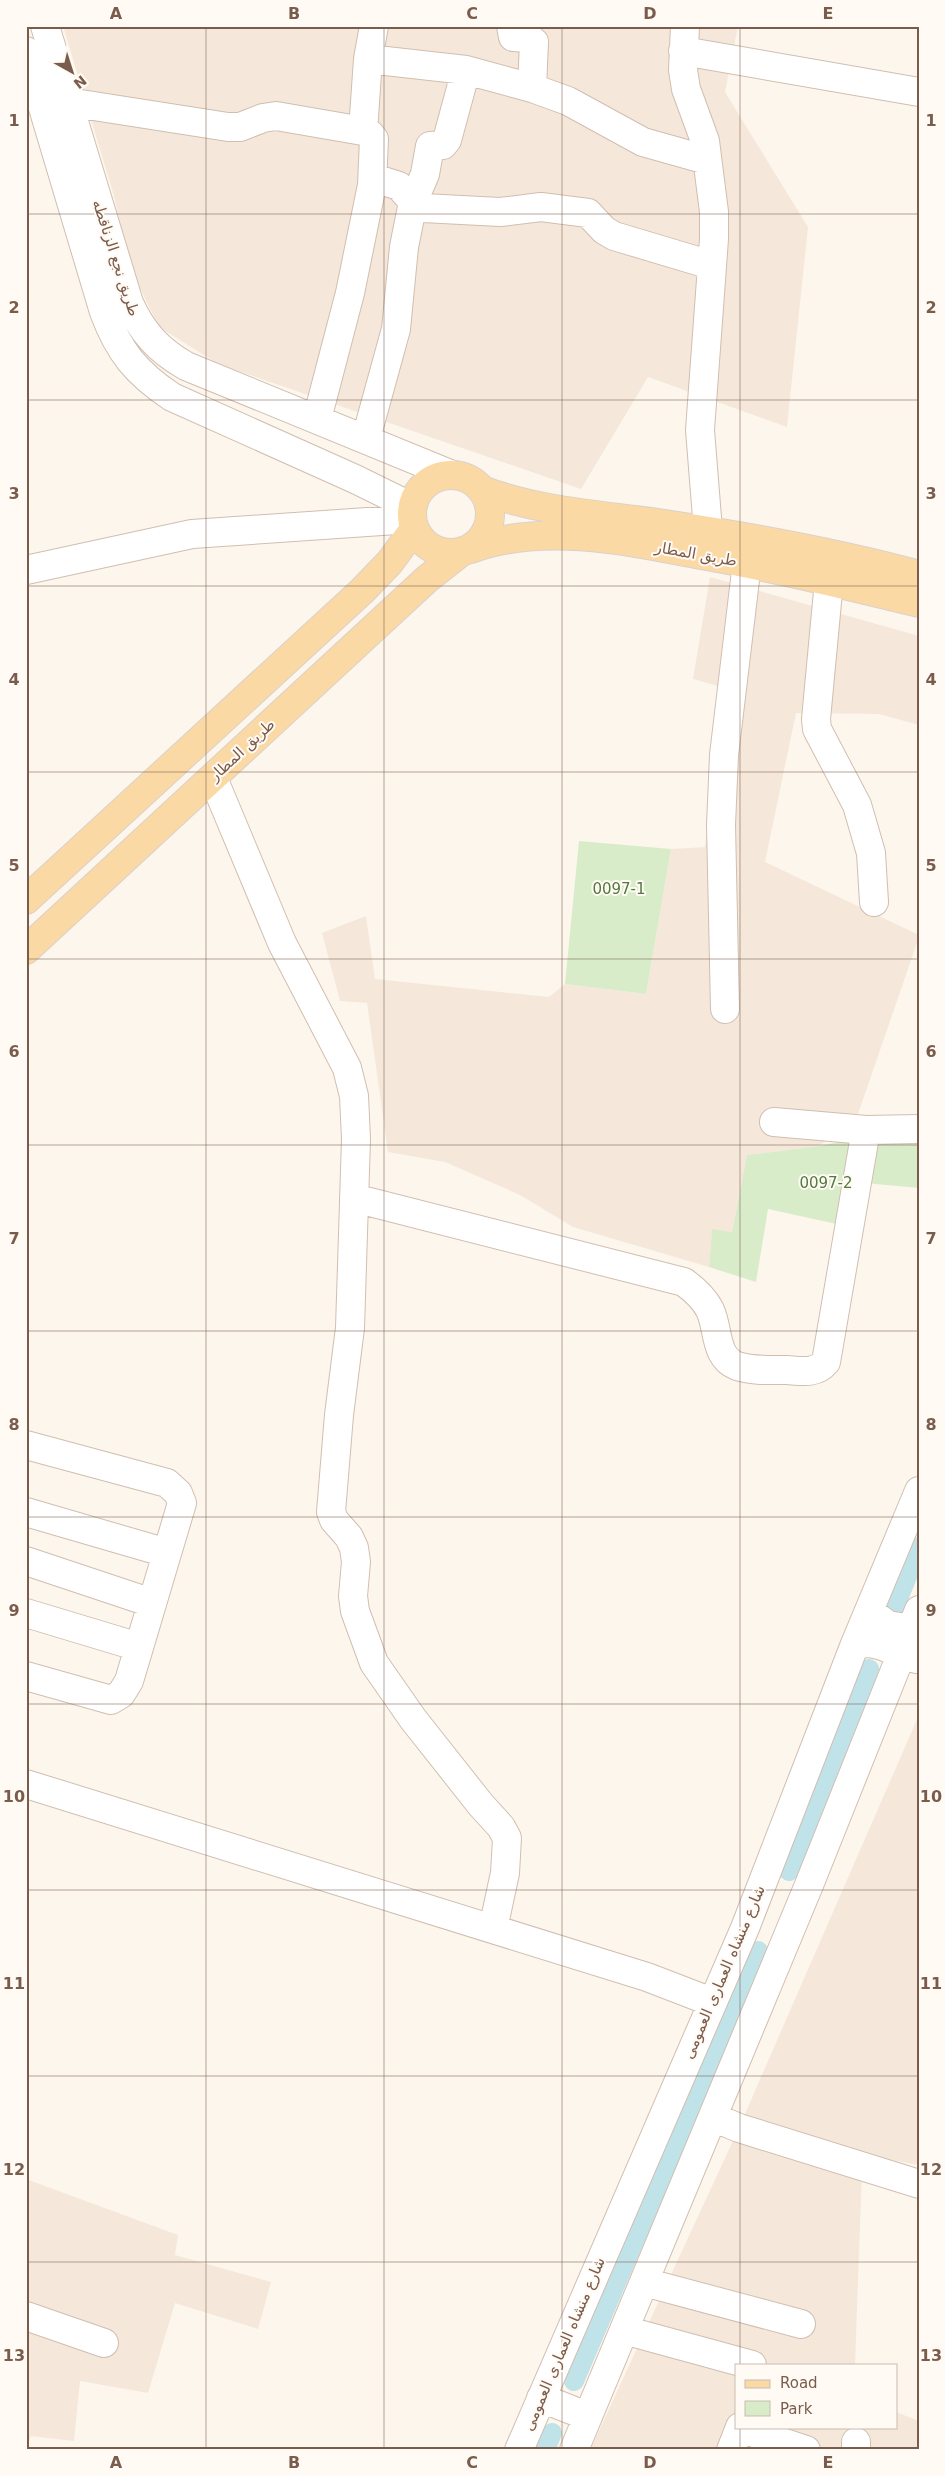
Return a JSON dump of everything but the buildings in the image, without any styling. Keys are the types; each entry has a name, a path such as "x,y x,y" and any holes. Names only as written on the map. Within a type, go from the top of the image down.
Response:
{"main road":[{"path":"26,900 362,591 390,562 412,518 415,496 430,480 452,475 474,482 487,499 490,522 483,537 465,551 449,554 428,547 412,518"},
{"name":"طريق المطار","path":"482,490 526,503 708,530 810,550 919,575"},
{"name":"طريق المطار","path":"26,950 428,579 465,551 508,538 546,536 622,541 747,563 919,603"}],"street":[{"name":"طريق نجع الزناقطه","path":"45,26 129,303 138,323 151,341 167,356 186,366 366,438 452,475"},
{"path":"362,131 368,60 374,26"},
{"path":"511,26 511,35 513,37 529,38 534,42 532,88"},
{"path":"708,530 700,430 710,265 714,238 714,212 707,160 699,124 686,89 684,38 919,92"},
{"name":"طريق نجع الزناقطه","path":"26,52 104,312 114,338 129,362 148,382 172,397 355,479 412,518"},
{"path":"368,60 466,70 532,88 577,105 643,142 707,160"},
{"path":"366,438 399,316 402,264 413,202 425,174 430,146 443,145 447,140 466,70"},
{"path":"68,102 228,127 240,127 263,118 276,116 362,131 369,133 374,139 374,178 350,293 317,419"},
{"path":"374,178 399,186 419,206 500,212 541,207 588,213 604,230 614,236 710,265"},
{"path":"208,413 223,381"},
{"path":"26,570 192,534 412,518"},
{"path":"725,1009 722,825 724,754 747,563"},
{"path":"829,581 817,724 824,744 846,780 857,805 870,853 874,902"},
{"path":"213,778 251,875 282,943 347,1068 354,1096 356,1139 350,1328 340,1406 331,1512 334,1520 349,1537 354,1548 356,1562 353,1596 355,1611 374,1663 413,1719 481,1805 501,1827 507,1838 505,1873 492,1930"},
{"path":"774,1122 866,1130 919,1129"},
{"path":"354,1198 684,1282 696,1291 708,1306 722,1355 728,1361 738,1366 764,1370 814,1371 821,1368 826,1362 866,1130"},
{"path":"26,1445 166,1482 174,1486 182,1503 125,1690 112,1700 26,1676"},
{"name":"شارع منشاه العمارى العمومى","path":"519,2450 745,1928 855,1644 919,1491"},
{"path":"26,1512 167,1553"},
{"path":"26,1561 152,1603"},
{"path":"574,2450 809,1885 909,1657 915,1620 888,1625 869,1611"},
{"path":"26,1613 139,1646"},
{"path":"855,1644 864,1642 884,1644 909,1657"},
{"path":"26,1784 647,1977 712,2002"},
{"path":"768,1870 774,1880 784,1887 797,1889 809,1885"},
{"path":"745,1928 756,1926 768,1927 778,1934 785,1943"},
{"path":"713,2117 738,2128 919,2184"},
{"path":"644,2282 801,2324"},
{"path":"26,2316 104,2343"},
{"path":"624,2330 748,2364"},
{"path":"541,2398 587,2416"},
{"path":"731,2450 745,2430 806,2450"}],"shaded area":[{"path":"63,26 738,26 725,92 808,227 787,427 648,377 581,489 218,364 159,327 130,268 114,196"},
{"path":"710,577 919,636 919,725 879,714 796,713 765,862 919,935 919,937 857,1117 819,1146 747,1155 732,1232 712,1230 709,1267 573,1227 520,1195 445,1162 388,1152 367,1003 340,1001 322,933 366,916 375,979 549,997 565,984 646,994 671,849 705,847 725,688 693,679"},
{"path":"919,1715 919,2165 743,2134 862,2171 855,2364 735,2364 735,2428 898,2428 898,2413 919,2421 919,2450 590,2450 737,2132"},
{"path":"26,2179 178,2235 175,2255 271,2282 258,2329 175,2303 148,2393 80,2381 74,2441 31,2436 26,2450"}],"green space":[{"name":"0097-1","path":"579,841 671,849 646,994 565,984"},
{"name":"0097-2","path":"919,1131 919,1188 865,1183 855,1228 768,1209 756,1282 709,1267 712,1229 732,1232 747,1155 819,1146 887,1133"}],"waterway":[{"path":"893,1611 919,1547"},
{"path":"789,1871 869,1669"},
{"path":"574,2381 758,1951"},
{"path":"545,2450 552,2433"}]}
